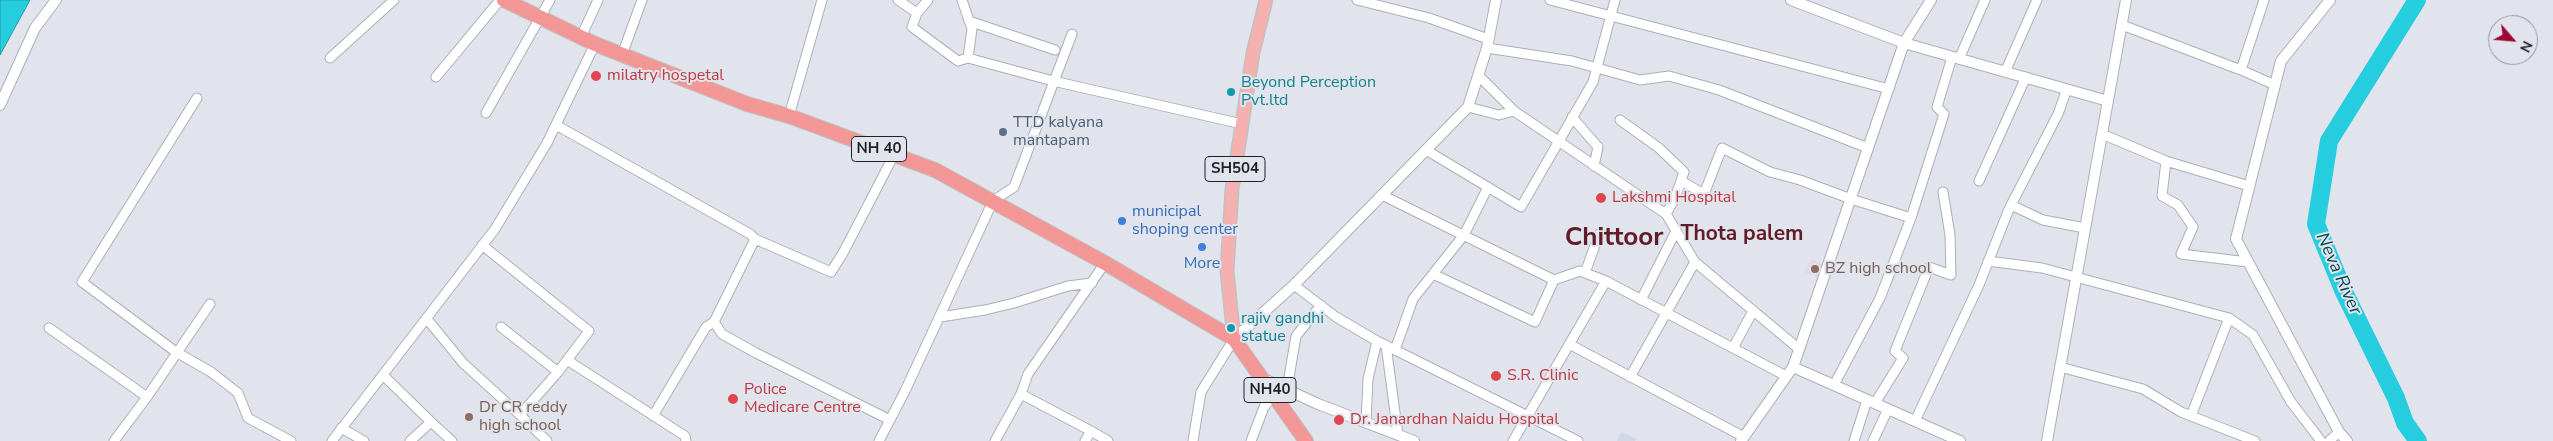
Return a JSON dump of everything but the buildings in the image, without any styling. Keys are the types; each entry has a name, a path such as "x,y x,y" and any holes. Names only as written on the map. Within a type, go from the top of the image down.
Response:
{"highway":[{"name":"NH 40","path":"504,0 523,4 541,18 581,38 622,55 748,104 790,116 935,170 1105,263 1234,339"},
{"name":"NH40","path":"1234,339 1306,441"}],"main road":[{"name":"SH504","path":"1234,339 1227,272 1232,189 1253,53 1266,0"}],"street":[{"path":"0,105 35,28 56,0"},
{"path":"330,58 394,0"},
{"path":"436,77 500,0"},
{"path":"486,113 550,0"},
{"path":"581,38 598,0"},
{"path":"622,55 642,0"},
{"path":"790,116 822,0"},
{"path":"898,0 917,13"},
{"path":"928,0 917,13 912,27 958,61 968,58 1053,81 1242,124"},
{"path":"962,0 972,29 968,58"},
{"path":"1357,0 1429,18 1488,44 1572,61 1640,80 1669,76 1719,90 1868,148"},
{"path":"1194,441 1201,392 1234,339 1294,285 1468,107 1488,44 1496,0"},
{"path":"1550,0 1889,89"},
{"path":"1426,150 1520,207 1593,82 1615,0"},
{"path":"1791,0 1904,43 2108,101"},
{"path":"1569,344 1742,439 1793,367 1904,43 1931,0"},
{"path":"1834,385 1880,298 1911,218 1944,114 1937,108 1955,58 1985,0"},
{"path":"2005,72 2037,0"},
{"path":"2047,441 2126,0"},
{"path":"2241,70 2264,0"},
{"path":"2330,0 2281,61 2236,239 2339,432 2348,441"},
{"path":"969,21 1055,50"},
{"path":"2122,25 2241,70 2275,85"},
{"path":"879,441 940,317 993,201 1014,187 1072,34"},
{"path":"332,441 495,228 556,125 595,44"},
{"path":"1478,75 1514,111 1666,214 1695,262 1799,349"},
{"path":"1979,181 2026,77"},
{"path":"1915,421 1976,293 2010,206 2058,114 2066,89"},
{"path":"198,98 82,282 176,352 211,372 238,393 248,418 291,441"},
{"path":"1468,107 1499,115 1514,111"},
{"path":"1572,117 1598,147 1594,166"},
{"path":"1620,120 1659,148 1684,172 1675,198 1666,214"},
{"path":"556,125 750,234 755,239 831,272 843,254 894,155"},
{"path":"2102,134 2166,161 2249,186"},
{"path":"1681,181 1704,194 1722,148 1770,172 1800,180 1911,218"},
{"path":"2166,161 2162,196 2178,205 2193,227 2181,254 2248,262"},
{"path":"1395,350 1413,299 1464,235 1488,187"},
{"path":"1854,441 1871,402 1903,358 1895,351 1929,267 1951,275 1950,235 1942,192"},
{"path":"1382,195 1554,280 1580,271 1606,281 1786,376"},
{"path":"2010,206 2042,220 2085,228"},
{"path":"1641,300 1676,231"},
{"path":"1585,273 1599,234"},
{"path":"653,416 706,328 714,322 755,239"},
{"path":"482,245 589,331 558,372 520,415"},
{"path":"1988,261 2042,268 2076,279 2229,318 2253,335 2291,402 2321,441"},
{"path":"1630,377 1695,262"},
{"path":"995,441 1021,394 1028,374 1105,263"},
{"path":"1433,274 1535,322 1554,280"},
{"path":"1512,441 1606,281"},
{"path":"940,317 994,308 1068,286 1092,283"},
{"path":"1294,285 1336,317 1377,341 1578,441"},
{"path":"114,441 147,397 210,304"},
{"path":"1287,389 1296,336 1321,305"},
{"path":"1733,348 1753,311"},
{"path":"2191,416 2229,318"},
{"path":"427,319 463,363 547,441"},
{"path":"714,322 722,334 756,353 890,420"},
{"path":"500,327 558,372"},
{"path":"49,328 147,397"},
{"path":"1366,422 1368,379 1377,341"},
{"path":"1386,345 1398,435"},
{"path":"567,360 685,436 686,441"},
{"path":"1793,367 1960,441"},
{"path":"2060,367 2143,389 2191,416 2255,441"},
{"path":"383,375 452,441"},
{"path":"1261,377 1414,441"},
{"path":"1021,394 1108,441"},
{"path":"1251,441 1264,407 1274,395"},
{"path":"1873,441 1888,409"},
{"path":"410,441 431,422"},
{"path":"341,428 364,441"},
{"path":"1085,441 1091,431"},
{"path":"2329,441 2339,432"}],"shaded area":[{"name":"BZ high school","path":"1811,259 1825,265 1819,278 1805,272"},
{"path":"1621,432 1637,439 1635,441 1617,441"}],"water":[{"path":"0,0 30,0 0,55"}],"waterway":[{"name":"Neva River","path":"2417,0 2329,141 2316,224 2344,292 2396,398 2405,423 2418,441"}],"place":[{"name":"milatry hospetal","path":"596,76"},
{"name":"Beyond Perception Pvt.ltd","path":"1231,92"},
{"name":"TTD kalyana mantapam","path":"1003,132"},
{"name":"Lakshmi Hospital","path":"1601,198"},
{"name":"municipal shoping center","path":"1122,221"},
{"name":"More","path":"1202,247"},
{"name":"BZ high school","path":"1815,269"},
{"name":"rajiv gandhi statue","path":"1231,328"},
{"name":"S.R. Clinic","path":"1496,376"},
{"name":"Police Medicare Centre","path":"733,399"},
{"name":"Dr CR reddy high school","path":"469,417"},
{"name":"Dr. Janardhan Naidu Hospital","path":"1339,420"}],"district":[{"name":"Thota palem","path":"1742,235"},
{"name":"Chittoor","path":"1614,239"}]}
